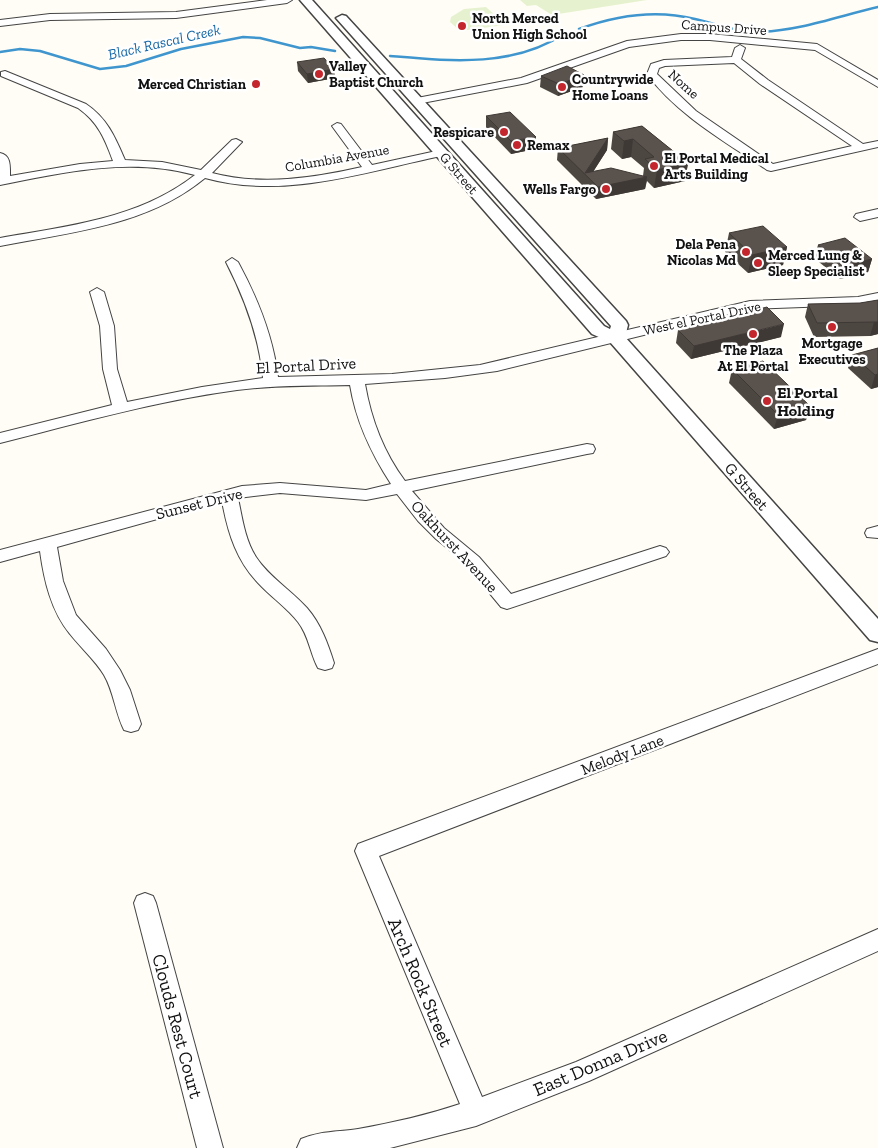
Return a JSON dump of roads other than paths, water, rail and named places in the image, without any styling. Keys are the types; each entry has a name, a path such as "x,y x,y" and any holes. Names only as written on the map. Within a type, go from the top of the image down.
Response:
{"street":[{"path":"0,23 50,17 176,15 287,0"},
{"name":"G Street","path":"306,0 598,330 616,338 878,634"},
{"name":"G Street","path":"332,7 620,325 616,338"},
{"name":"Campus Drive","path":"417,101 523,81 637,42 681,37 818,46 878,84"},
{"path":"742,41 736,60 764,82 862,148 878,144"},
{"name":"Nome","path":"736,60 664,63 655,66 652,74 664,89 771,168 862,148"},
{"path":"6,74 82,106 92,113 106,129 120,163"},
{"path":"337,126 369,168"},
{"path":"0,242 127,215 165,200 204,174 236,142"},
{"name":"Columbia Avenue","path":"2,180 81,166 120,163 164,165 247,183 272,183 308,180 442,153"},
{"path":"0,156 4,162 2,180"},
{"path":"860,217 878,213"},
{"path":"232,262 246,286 263,330 270,364 271,382"},
{"path":"97,292 107,326 110,369 120,409"},
{"name":"West el Portal Drive","path":"616,338 750,306 858,301 878,297"},
{"name":"El Portal Drive","path":"0,438 196,393 271,382 357,380 467,372 497,367 616,338"},
{"name":"Oakhurst Avenue","path":"357,380 358,398 364,417 380,452 402,489 439,533 467,555 507,602 660,552"},
{"name":"Sunset Drive","path":"0,556 229,494 264,488 282,488 344,495 366,495 587,449"},
{"path":"229,494 234,522 249,560 260,574 301,613 318,640 325,663"},
{"path":"48,543 53,580 68,617 79,635 99,654 116,678 131,724"},
{"name":"Melody Lane","path":"366,851 878,656"},
{"name":"Arch Rock Street","path":"366,851 476,1113"},
{"name":"Clouds Rest Court","path":"145,903 210,1148"},
{"name":"East Donna Drive","path":"310,1148 386,1137 476,1113 576,1075 878,940"}],"waterway":[{"name":"Black Rascal Creek","path":"579,29 622,17 665,14 695,19 742,31 773,31 804,26 878,7"},
{"name":"Black Rascal Creek","path":"390,56 480,60 523,52 544,45 564,34"},
{"name":"Black Rascal Creek","path":"0,52 20,49 40,51 100,69 126,66 181,49 243,37 260,38 300,48 311,47 335,51"}],"place":[{"name":"North Merced Union High School","path":"462,26"},
{"name":"Valley Baptist Church","path":"319,74"},
{"name":"Merced Christian","path":"256,84"},
{"name":"Countrywide Home Loans","path":"562,87"},
{"name":"Respicare","path":"504,132"},
{"name":"Remax","path":"517,145"},
{"name":"El Portal Medical Arts Building","path":"654,166"},
{"name":"Wells Fargo","path":"606,189"},
{"name":"Dela Pena Nicolas Md","path":"746,252"},
{"name":"Merced Lung & Sleep Specialist","path":"758,263"},
{"name":"Mortgage Executives","path":"832,327"},
{"name":"The Plaza At El Portal","path":"753,334"},
{"name":"El Portal Holding","path":"767,401"}]}
